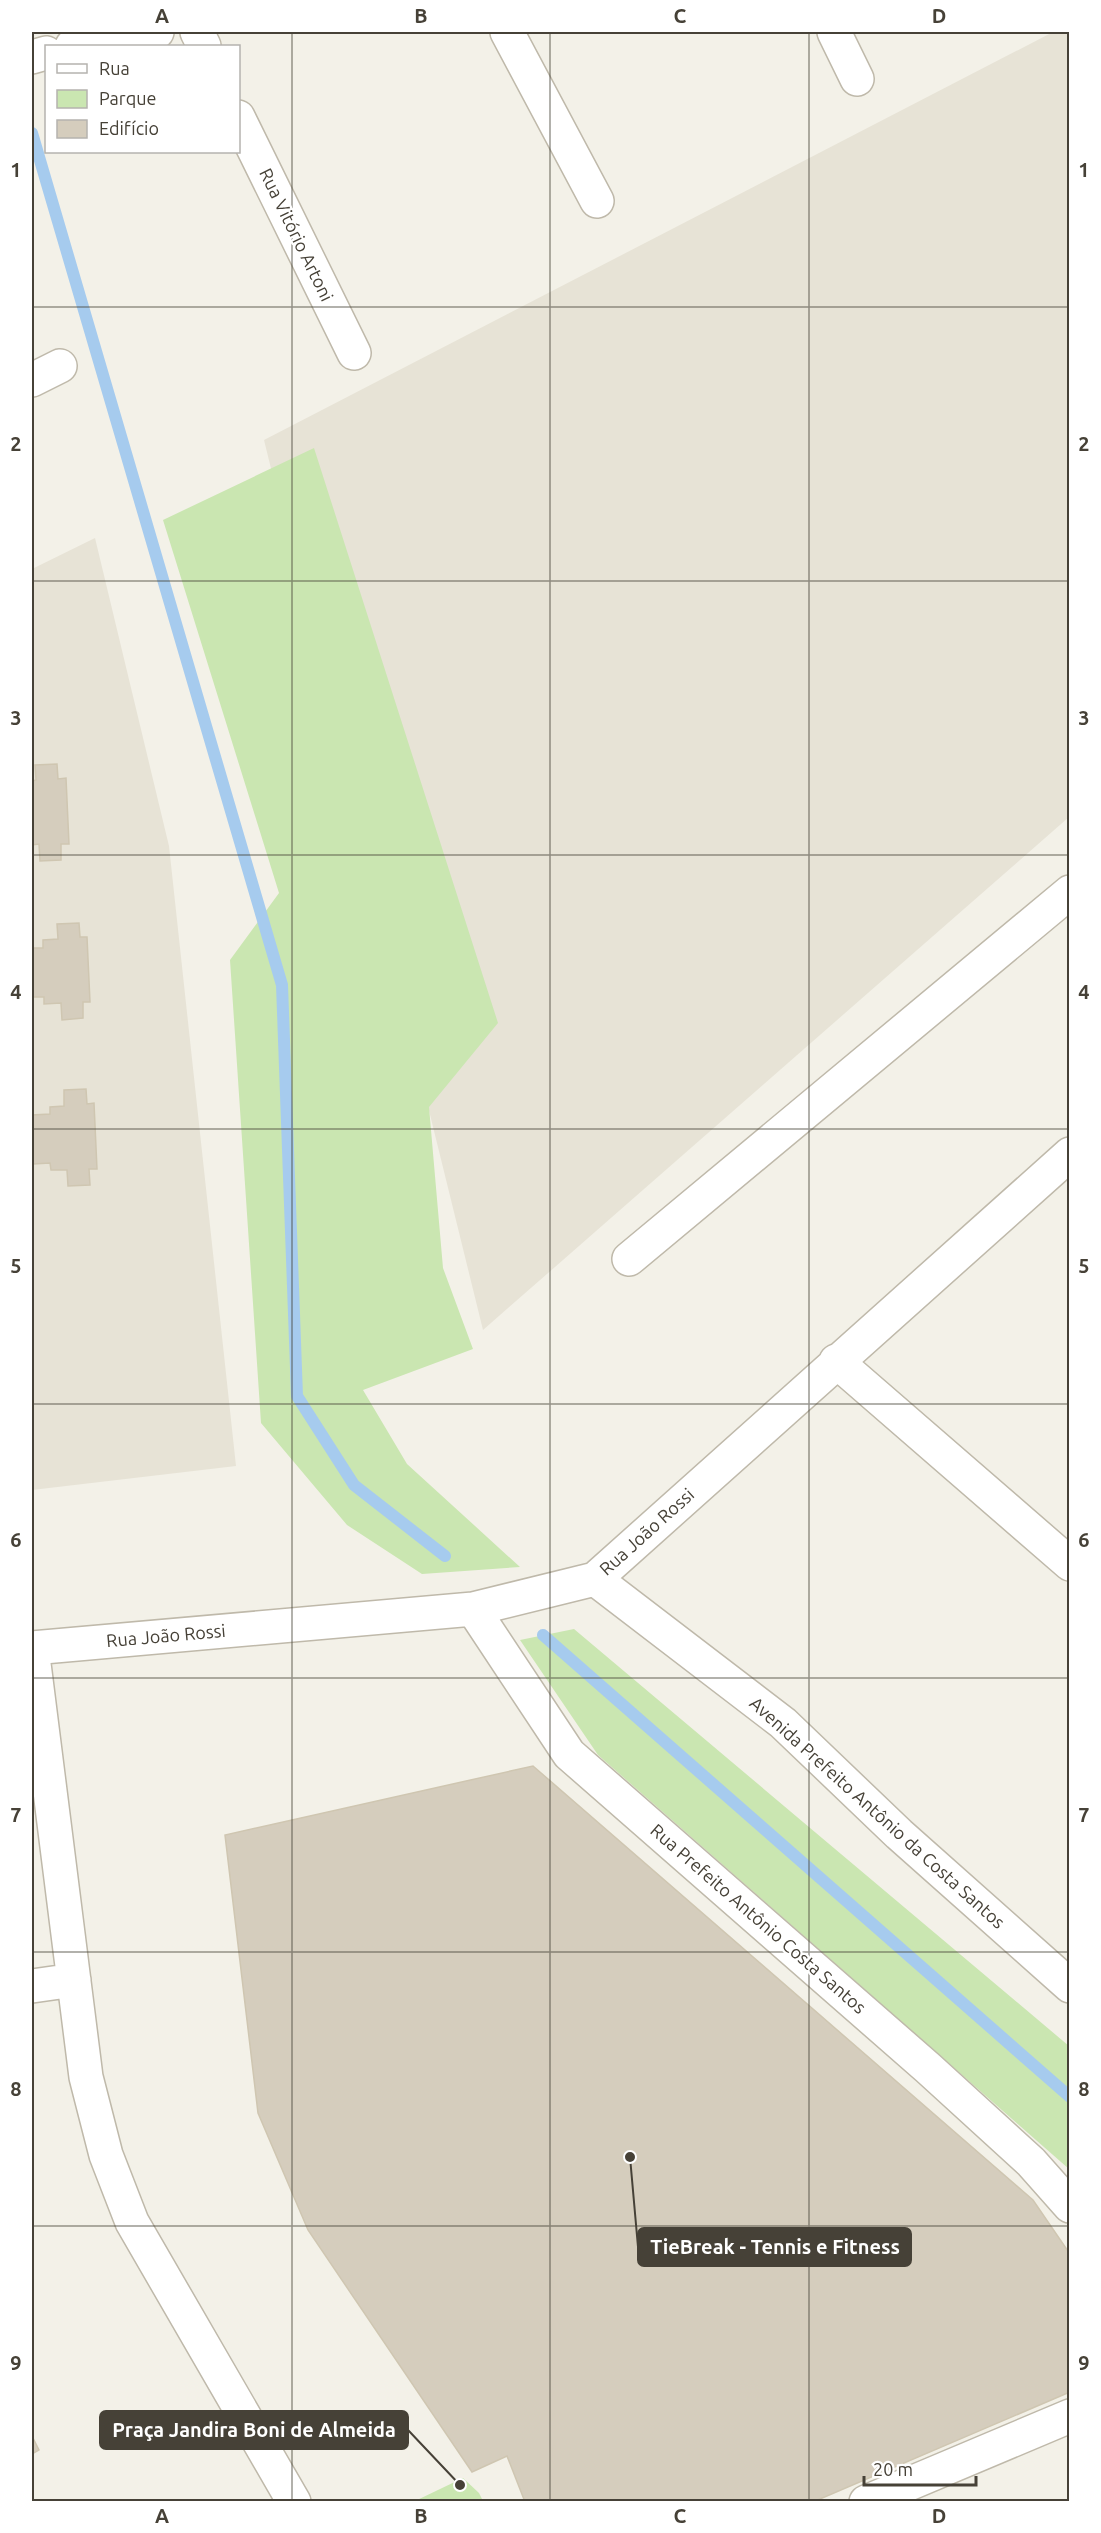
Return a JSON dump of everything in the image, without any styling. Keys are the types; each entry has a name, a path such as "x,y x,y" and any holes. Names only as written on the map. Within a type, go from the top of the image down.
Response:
{"street":[{"path":"77,45 157,32"},
{"path":"507,32 597,201"},
{"path":"834,32 857,79"},
{"name":"Rua Vitório Artoni","path":"240,121 354,353"},
{"path":"629,1258 1070,892"},
{"name":"Rua João Rossi","path":"32,1648 474,1609 595,1579 1070,1154"},
{"path":"836,1361 1070,1564"},
{"name":"Avenida Prefeito Antônio da Costa Santos","path":"595,1579 783,1723 898,1834 1068,1983"},
{"name":"Rua Prefeito Antônio Costa Santos","path":"474,1609 569,1754 928,2068 1031,2162 1070,2206"},
{"path":"32,1648 86,2077 106,2155 132,2222 294,2502"},
{"path":"32,1986 74,1980"},
{"path":"866,2502 1070,2416"}],"shaded area":[{"path":"1053,32 1069,32 1069,817 483,1330 264,440"},
{"path":"95,538 169,846 236,1466 32,1490 32,569"}],"green space":[{"path":"314,448 498,1023 429,1107 443,1268 473,1349 363,1390 407,1464 520,1567 422,1574 347,1525 261,1423 230,960 279,893 163,520"},
{"path":"574,1629 1069,2046 1069,2169 598,1755 520,1640"},
{"path":"463,2478 479,2493 483,2501 415,2501"}],"building":[{"path":"57,764 58,779 66,778 69,844 61,844 61,860 40,861 39,844 32,845 32,781 36,780 35,765"},
{"path":"79,923 80,937 87,937 90,1002 83,1002 83,1018 62,1020 61,1003 44,1004 44,997 32,997 32,948 43,948 43,940 58,939 57,924"},
{"path":"86,1089 87,1104 94,1103 97,1169 89,1169 90,1185 68,1186 67,1170 51,1170 50,1163 33,1164 32,1171 32,1115 50,1114 50,1107 64,1106 64,1090"},
{"path":"533,1766 1033,2200 1070,2254 1070,2392 813,2502 525,2502 507,2456 472,2472 308,2230 258,2113 225,1835"},
{"path":"32,2436 39,2450 32,2454"}],"waterway":[{"path":"32,133 282,985 297,1396 354,1485 445,1556"},
{"path":"543,1635 1070,2097"}],"place":[{"name":"TieBreak - Tennis e Fitness","path":"630,2157"},
{"name":"Praça Jandira Boni de Almeida","path":"460,2485"}]}
